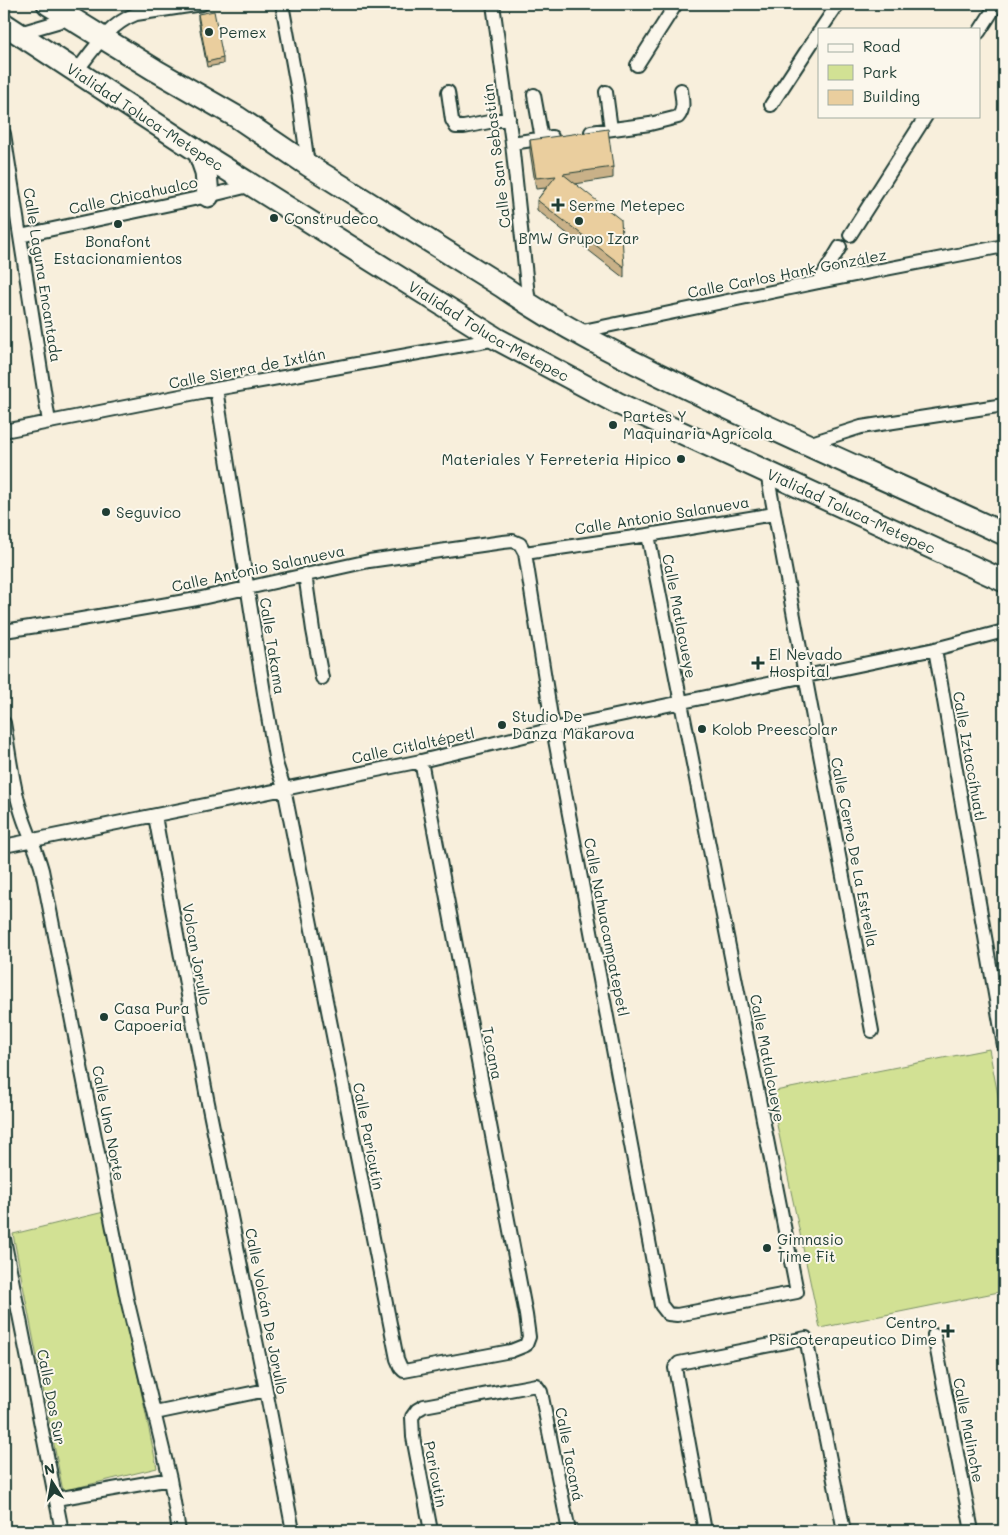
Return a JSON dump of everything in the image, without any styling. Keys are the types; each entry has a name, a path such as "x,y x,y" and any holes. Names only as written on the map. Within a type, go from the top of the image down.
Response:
{"highway":[{"path":"48,4 102,38 238,117 308,165 576,333 757,423 808,444 1004,534"},
{"name":"Vialidad Toluca-Metepec","path":"8,31 76,72 199,152 496,339 617,403 1004,581"},
{"path":"199,152 206,172 208,196"}],"street":[{"path":"76,72 102,38 121,20 136,14 202,4"},
{"path":"282,4 298,92 308,165"},
{"name":"Calle San Sebastián","path":"493,4 512,143 529,305"},
{"path":"637,65 676,4"},
{"path":"821,28 838,4"},
{"path":"980,30 997,4"},
{"path":"8,31 71,18"},
{"path":"771,105 818,33"},
{"path":"512,143 650,124 678,116 682,108 681,90"},
{"path":"448,92 452,120 456,127 509,118"},
{"path":"606,92 611,129"},
{"path":"534,95 542,139"},
{"path":"850,235 925,118"},
{"name":"Calle Laguna Encantada","path":"4,134 49,422"},
{"name":"Calle Chicahualco","path":"20,236 253,185"},
{"name":"Calle Carlos Hank González","path":"576,333 819,282 1004,246"},
{"path":"819,282 840,247"},
{"name":"Calle Sierra de Ixtlán","path":"4,431 216,389 496,339"},
{"name":"Calle Takama","path":"216,389 266,708 276,763 284,788"},
{"path":"808,444 860,428 1004,405"},
{"name":"Calle Cerro De La Estrella","path":"767,473 872,1031"},
{"name":"Calle Antonio Salanueva","path":"4,631 142,610 369,561 513,541 523,548 648,535 774,514"},
{"name":"Calle Matlacueye","path":"648,535 680,703"},
{"name":"Calle Nahuacampatepetl","path":"523,548 553,728 661,1305 668,1314"},
{"path":"305,574 322,678"},
{"name":"Calle Citlaltépetl","path":"4,846 421,761 553,728 805,677 935,649 1004,631"},
{"name":"Calle Iztaccíhuatl","path":"935,649 1004,1046"},
{"name":"Calle Matlalcueye","path":"668,1314 677,1315 796,1292 724,916 680,703"},
{"name":"Calle Uno Norte","path":"4,724 19,804 25,827 37,849 42,870 127,1298 170,1479 179,1531"},
{"name":"Tacana","path":"421,761 526,1315 529,1337 526,1345 521,1348"},
{"name":"Calle Paricutín","path":"284,788 398,1364 404,1371 410,1371 521,1348"},
{"name":"Volcan Jorullo","path":"155,816 207,1098"},
{"name":"Calle Volcán De Jorullo","path":"207,1098 266,1390 292,1531"},
{"name":"Calle Dos Sur","path":"4,1239 10,1301 62,1531"},
{"name":"Calle Malinche","path":"934,1336 972,1531"},
{"path":"706,1531 675,1368 680,1363 806,1338 844,1531"},
{"name":"Paricutin","path":"431,1531 411,1422 416,1410 424,1406 536,1385"},
{"name":"Calle Tacaná","path":"536,1385 541,1392 570,1531"},
{"path":"155,1413 266,1390"},
{"path":"56,1500 170,1479"}],"green space":[{"path":"989,1049 1004,1126 1004,1291 820,1328 770,1092"},
{"path":"104,1212 157,1468 63,1491 13,1234"}],"building":[{"name":"Pemex","path":"214,11 223,58 207,62 198,14"},
{"path":"608,129 613,167 563,174 621,220 624,267 537,200 556,176 536,178 530,140"}],"place":[{"name":"Pemex","path":"209,32"},
{"name":"Serme Metepec","path":"558,205"},
{"name":"Construdeco","path":"274,218"},
{"name":"BMW Grupo Izar","path":"579,221"},
{"name":"Bonafont Estacionamientos","path":"118,224"},
{"name":"Partes Y Maquinaria Agrícola","path":"613,425"},
{"name":"Materiales Y Ferreteria Hipico","path":"681,459"},
{"name":"Seguvico","path":"106,512"},
{"name":"El Nevado Hospital","path":"758,663"},
{"name":"Studio De Danza Makarova","path":"502,725"},
{"name":"Kolob Preescolar","path":"702,729"},
{"name":"Casa Pura Capoeria","path":"104,1017"},
{"name":"Gimnasio Time Fit","path":"767,1248"},
{"name":"Centro Psicoterapeutico Dime","path":"948,1331"}]}
